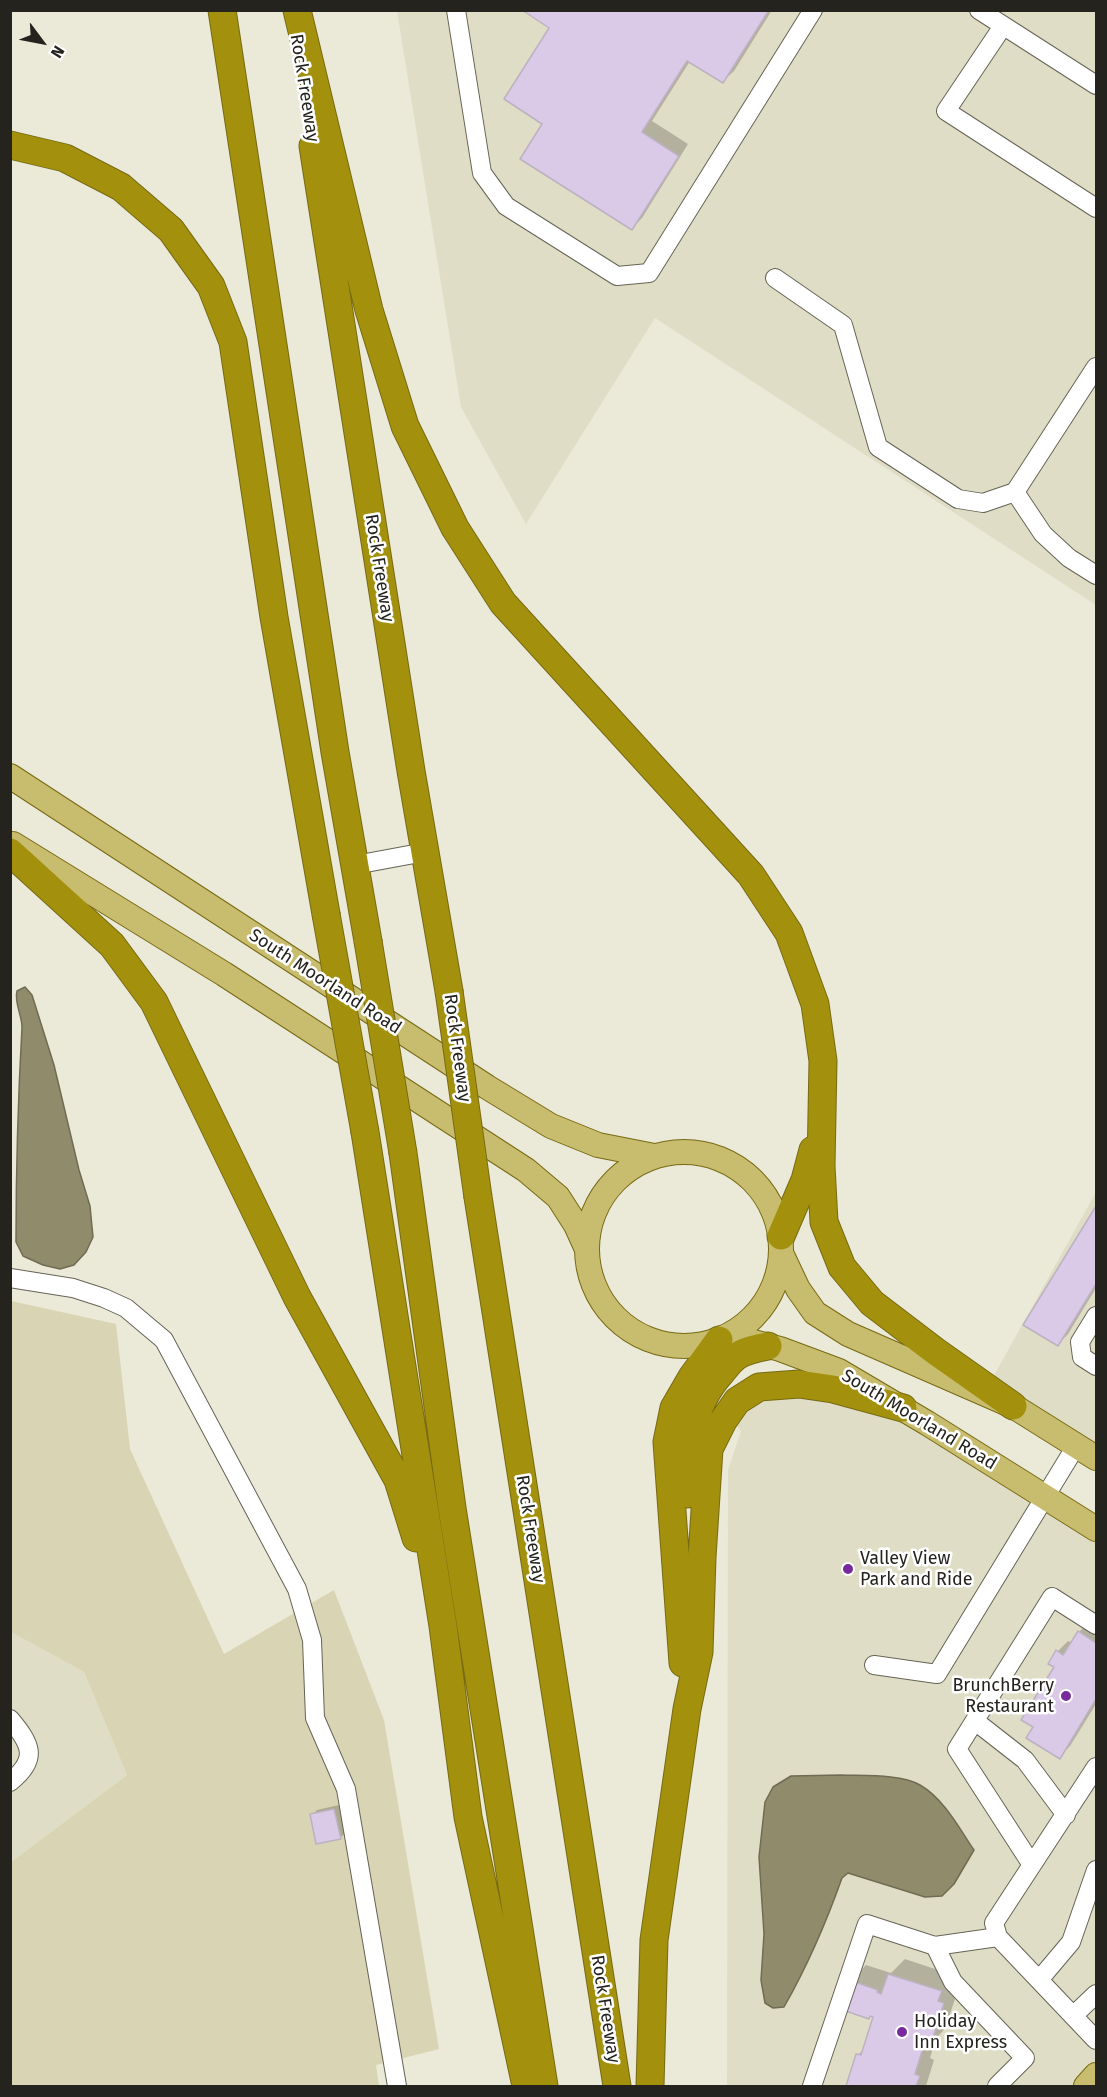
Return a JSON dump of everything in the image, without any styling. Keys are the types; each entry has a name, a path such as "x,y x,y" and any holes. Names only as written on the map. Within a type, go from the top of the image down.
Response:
{"highway":[{"path":"222,10 335,752 403,1153 452,1508 544,2086"},
{"name":"Rock Freeway","path":"292,10 449,992 478,1197 617,2086"},
{"path":"297,10 369,310 405,426 455,528 503,603 751,875 789,933 815,1004 823,1061 821,1166 824,1222 843,1267 872,1303 1013,1406"},
{"path":"10,145 65,158 121,187 171,230 211,286 233,342 274,618 365,1132 443,1626 468,1816 526,2086"},
{"path":"10,852 112,945 154,1002 297,1297 398,1480 443,1626"},
{"path":"782,1246 805,1180 823,1111"},
{"path":"687,1709 667,1442 674,1408 692,1377 724,1338"},
{"path":"680,1621 687,1534 687,1455 692,1426 701,1404 716,1379 735,1357 748,1350 768,1346"},
{"path":"650,2086 654,1940 687,1709 699,1652 709,1449 723,1421 737,1401 759,1387 799,1384 832,1389 903,1408"}],"main road":[{"name":"South Moorland Road","path":"10,776 458,1068 551,1126 598,1145 654,1156"},
{"path":"10,843 224,974 526,1170 558,1197 576,1225 586,1247 591,1279 605,1307 628,1329 656,1343 688,1347 724,1338 756,1315 774,1288 782,1246"},
{"path":"586,1247 591,1217 606,1191 627,1169 654,1156 682,1151 711,1154 737,1166 759,1185 774,1209 782,1246 798,1289 815,1313 848,1334 1013,1406 1096,1458"},
{"name":"South Moorland Road","path":"724,1338 768,1346 839,1371 903,1408 1096,1529"},
{"path":"1086,2086 1096,2075"}],"street":[{"path":"456,10 483,173 506,206 616,276 649,273 813,10"},
{"path":"979,10 1096,85"},
{"path":"1003,26 946,111 1096,208"},
{"path":"775,278 843,325 878,447 958,499 983,503 1016,492 1096,367"},
{"path":"1016,492 1042,534 1069,558 1096,575"},
{"path":"355,865 425,852"},
{"path":"10,1278 73,1288 111,1301 126,1308 164,1340 297,1589 312,1640 315,1718 346,1790 397,2086"},
{"path":"1096,1316 1080,1342 1082,1357 1096,1366"},
{"path":"874,1665 937,1674 1076,1446"},
{"path":"1032,1865 957,1749 1052,1597 1096,1625"},
{"path":"10,1719 26,1737 30,1754 22,1773 10,1782"},
{"path":"975,1721 1025,1760 1066,1815"},
{"path":"1096,1767 994,1923 998,1936 1096,2040"},
{"path":"1039,1980 1071,1942 1093,1890 1096,1870"},
{"path":"812,2086 867,1924 935,1946 998,1936"},
{"path":"935,1946 953,1982 1025,2058 997,2086"},
{"path":"1073,2016 1096,1994"}],"shaded area":[{"path":"397,11 1096,11 1096,605 655,318 526,524 461,407"},
{"path":"25,987 32,995 54,1065 90,1206 93,1237 86,1252 74,1265 60,1269 43,1265 23,1256 16,1242 22,1027 16,996 17,991"},
{"path":"1096,1192 1096,1458 987,1388"},
{"path":"11,1301 116,1324 130,1449 224,1654 334,1590 384,1720 439,2049 376,2065 379,2086 11,2086 11,1862 127,1775 84,1672 11,1632"},
{"path":"759,1387 903,1408 1096,1529 1096,2086 727,2086 728,1470 741,1431 728,1414"},
{"path":"11,1632 84,1672 127,1775 11,1862"},
{"path":"791,1776 893,1777 920,1785 944,1806 974,1850 954,1884 942,1896 925,1897 848,1873 842,1878 816,1944 784,2007 773,2008 765,2003 761,1980 764,1934 759,1857 765,1802 773,1787"}],"building":[{"path":"522,10 769,10 723,83 687,61 642,132 679,156 632,230 520,159 542,124 504,99 549,28"},
{"path":"1096,1206 1096,1284 1058,1346 1023,1325"},
{"name":"BrunchBerry Restaurant","path":"1078,1631 1096,1643 1096,1699 1060,1759 1026,1738 1033,1727 1021,1720 1054,1667 1048,1664 1056,1650 1063,1655"},
{"path":"334,1809 341,1839 316,1844 310,1814"},
{"name":"Holiday Inn Express","path":"888,1974 942,1991 938,2001 944,2003 930,2047 924,2045 915,2074 920,2076 916,2086 846,2086 856,2054 861,2055 873,2017 870,2016 869,2019 840,2009 849,1980 878,1990 877,1992 881,1994"}],"place":[{"name":"Valley View Park and Ride","path":"848,1569"},
{"name":"BrunchBerry Restaurant","path":"1066,1696"},
{"name":"Holiday Inn Express","path":"902,2032"}]}
